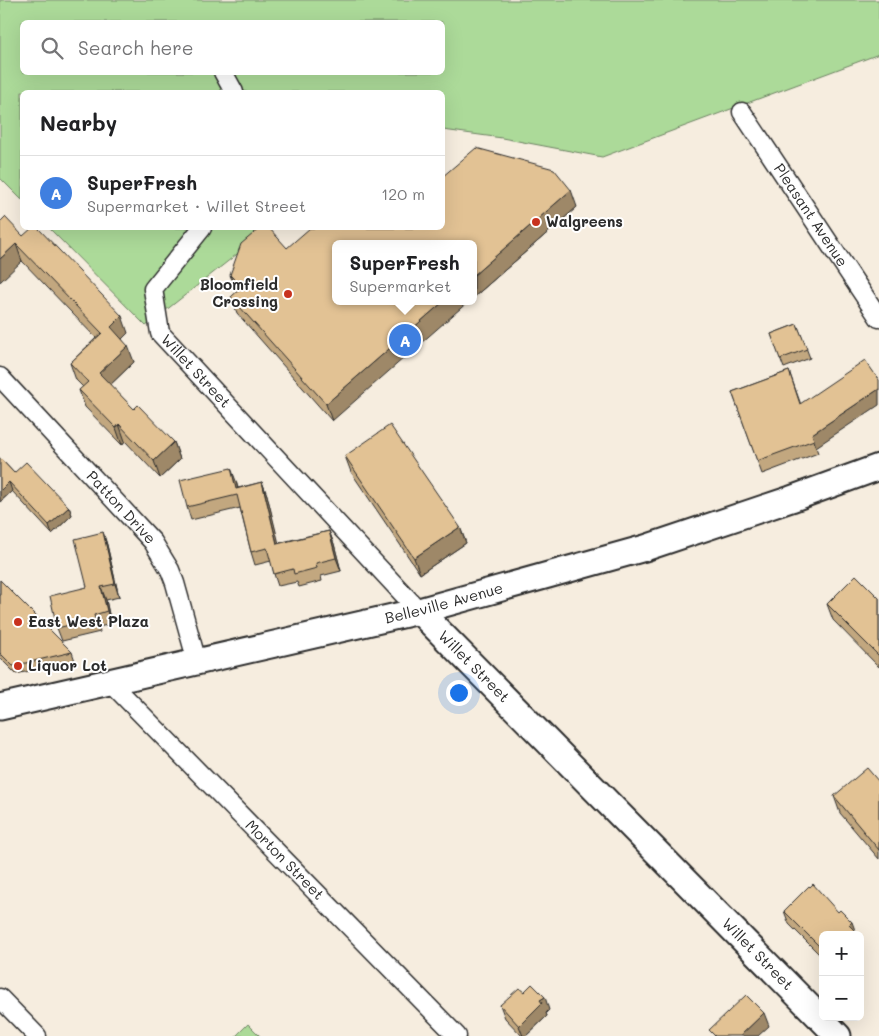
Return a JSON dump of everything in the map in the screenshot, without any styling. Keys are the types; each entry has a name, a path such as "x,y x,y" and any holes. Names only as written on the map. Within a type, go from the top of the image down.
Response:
{"main road":[{"name":"Belleville Avenue","path":"0,707 419,611 645,548 879,467"},
{"name":"Willet Street","path":"419,611 838,1036"}],"street":[{"path":"226,75 233,90"},
{"name":"Pleasant Avenue","path":"742,112 879,318"},
{"name":"Willet Street","path":"200,230 153,288 160,334 419,611"},
{"name":"Patton Drive","path":"0,377 153,542 170,570 175,583 197,662"},
{"name":"Morton Street","path":"111,683 457,1036"},
{"path":"0,998 37,1036"}],"green space":[{"path":"0,0 879,0 879,54 602,157 502,138 445,130 445,90 20,90 20,198 0,178"},
{"path":"51,230 267,230 146,326"},
{"path":"248,1024 260,1036 236,1036"}],"building":[{"name":"Bloomfield Crossing","path":"476,148 554,169 571,190 477,272 477,240 332,240 332,305 439,305 326,404 231,297 242,287 230,275 241,244 258,230 271,230 287,248 308,230 445,230 445,174"},
{"path":"5,217 23,236 30,230 40,230 122,316 111,327 128,346 99,373 134,409 138,405 174,442 154,461 119,424 116,428 79,390 88,382 70,363 102,333 16,244 0,259 0,222"},
{"path":"797,324 807,349 780,359 771,334"},
{"path":"865,360 879,380 879,389 812,434 814,440 757,461 732,392 789,371 800,404"},
{"path":"390,425 460,527 414,558 345,456"},
{"path":"0,458 14,473 26,462 69,507 49,525 9,482 0,491"},
{"path":"231,468 236,489 262,482 277,544 329,531 336,558 316,563 317,568 294,574 293,569 274,574 267,548 251,552 237,495 187,507 180,480"},
{"path":"103,532 115,584 101,587 107,611 94,615 95,619 57,628 50,596 87,587 75,539"},
{"path":"856,575 879,598 879,656 827,604"},
{"name":"East West Plaza","path":"0,580 72,652 13,666 0,653"},
{"path":"867,768 879,782 879,850 834,796"},
{"path":"813,884 838,912 840,910 852,922 849,925 855,931 819,931 819,946 784,911"},
{"path":"532,984 545,997 540,1000 542,1003 519,1026 500,1005 519,988 524,992"},
{"path":"746,995 764,1013 740,1036 715,1036 709,1030"}],"place":[{"name":"Walgreens","path":"536,222"},
{"name":"Bloomfield Crossing","path":"288,294"},
{"name":"SuperFresh","path":"405,340"},
{"name":"East West Plaza","path":"18,622"},
{"name":"Liquor Lot","path":"18,666"}]}
